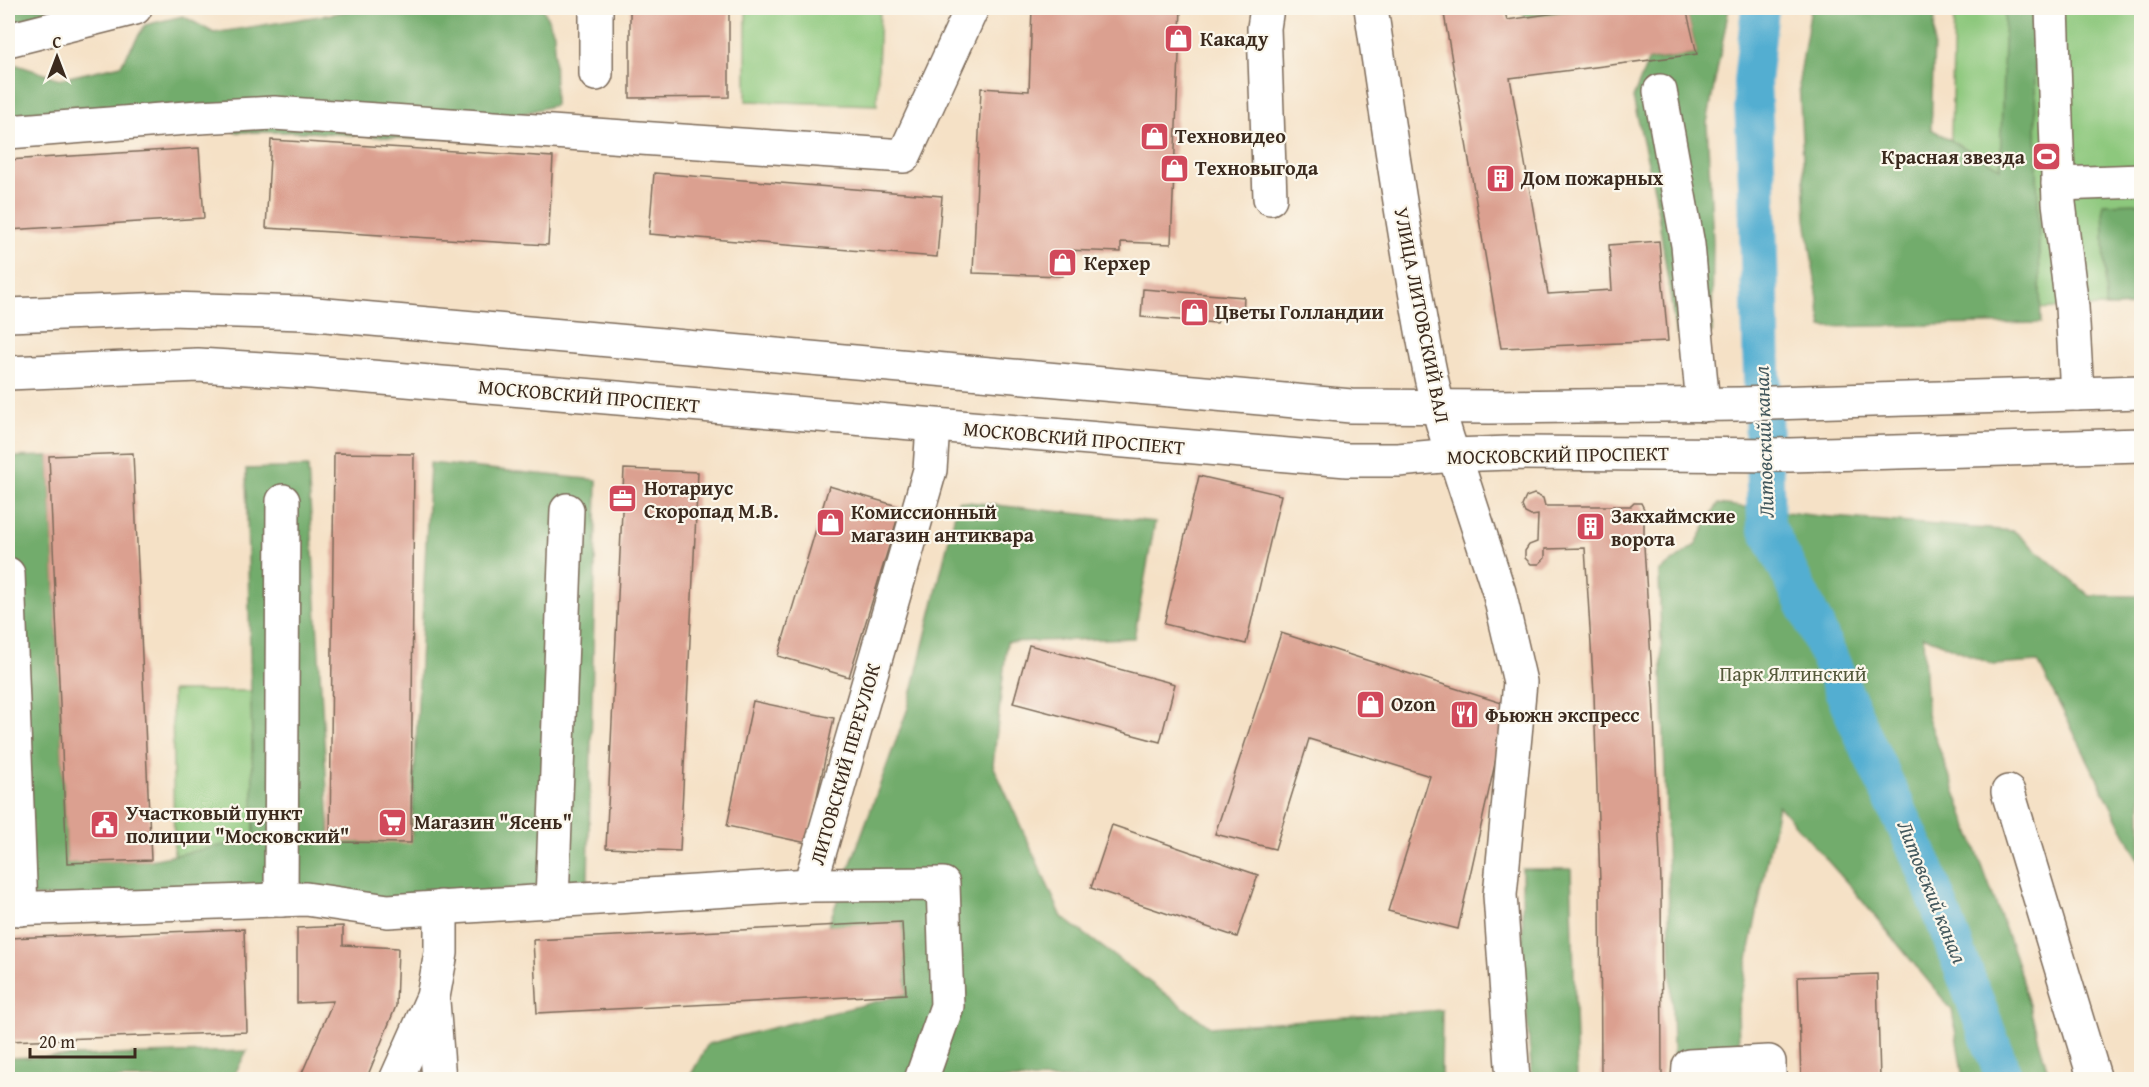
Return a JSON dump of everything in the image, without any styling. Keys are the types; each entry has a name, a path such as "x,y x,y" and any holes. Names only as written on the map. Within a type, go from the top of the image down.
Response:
{"main road":[{"path":"596,8 596,74"},
{"path":"8,132 274,113 904,156 972,8"},
{"path":"1267,8 1264,28 1270,198"},
{"name":"УЛИЦА ЛИТОВСКИЙ ВАЛ","path":"1371,8 1401,209 1437,406 1499,592 1520,682 1500,895 1513,1080"},
{"path":"2052,8 2058,184 2072,307 2077,394"},
{"path":"8,40 135,9"},
{"path":"1660,91 1688,245 1702,405"},
{"path":"2058,184 2142,181"},
{"path":"8,315 169,309 304,313 1351,406 1702,405 2142,392"},
{"name":"МОСКОВСКИЙ ПРОСПЕКТ","path":"8,373 198,365 312,372 1347,460 1398,460 1453,454 1790,454 2142,445"},
{"name":"ЛИТОВСКИЙ ПЕРЕУЛОК","path":"14,909 306,899 388,911 810,885 930,470 933,426"},
{"path":"281,900 283,501"},
{"path":"552,901 567,510"},
{"path":"8,574 14,909"},
{"path":"2008,792 2095,1080"},
{"path":"810,885 943,884 947,1006 921,1080"},
{"path":"396,1080 433,997 441,953 441,907"},
{"path":"433,997 439,1080"},
{"path":"1689,1080 1689,1066 1769,1062 1769,1080"}],"green space":[{"path":"8,8 74,8 8,24"},
{"path":"363,8 543,8 554,33 555,105 426,140 310,132 237,132 199,117 8,126 8,62 60,79 121,65 145,25 183,16 214,33"},
{"path":"746,8 880,8 877,105 746,101"},
{"path":"1515,8 1591,8 1528,17"},
{"path":"1686,8 1729,8 1707,123 1713,242 1712,333 1676,335 1655,193 1633,98 1648,61 1697,54"},
{"path":"1811,8 1935,8 1931,129 2000,168 2005,8 2033,8 2041,323 1822,327 1806,219 1799,81"},
{"name":"Красная звезда","path":"1954,8 2141,8 2141,306 1947,311"},
{"path":"2141,203 2141,306 2106,307 2103,204"},
{"path":"49,456 67,863 151,860 254,839 246,469 308,467 330,842 411,842 430,463 597,480 588,880 413,901 8,896 8,457"},
{"path":"958,501 1155,522 1134,638 1007,642 993,765 1062,917 1210,1027 1442,1010 1441,1079 688,1080 708,1044 906,994 902,922 828,926 908,708"},
{"name":"Парк Ялтинский","path":"1718,504 1819,516 2014,531 2090,596 2141,596 2141,865 2038,662 1994,665 1923,636 1927,715 2015,956 2050,1079 1963,1079 1952,1010 1850,886 1778,805 1738,1010 1740,1079 1674,1079 1659,572 1695,545"},
{"path":"172,691 251,691 257,851 174,855"},
{"path":"1522,869 1571,869 1577,1079 1532,1079 1523,966"},
{"path":"247,1051 232,1079 8,1079 8,1058"}],"building":[{"path":"630,8 729,8 729,97 630,98"},
{"path":"1032,8 1181,8 1171,244 1121,242 1121,252 1064,250 1063,276 973,273 981,88 1029,91"},
{"path":"1443,8 1504,8 1507,20 1591,8 1686,8 1697,54 1510,78 1548,294 1612,290 1609,245 1659,241 1668,341 1501,348"},
{"path":"271,140 553,157 548,245 266,228"},
{"path":"199,148 204,218 8,230 8,160"},
{"path":"654,173 942,196 937,257 649,234"},
{"path":"1143,289 1244,297 1243,315 1222,314 1217,323 1141,317"},
{"path":"133,453 151,860 67,863 49,456"},
{"path":"334,453 414,454 411,843 330,842"},
{"path":"624,469 698,472 680,851 606,848"},
{"path":"1199,476 1281,495 1246,644 1164,624"},
{"path":"829,486 901,507 849,677 778,656"},
{"path":"1534,494 1543,498 1545,506 1631,506 1634,503 1641,503 1644,509 1661,883 1662,1080 1601,1080 1600,884 1594,694 1585,548 1545,549 1545,558 1539,564 1531,564 1525,558 1525,551 1529,545 1537,542 1538,515 1531,516 1525,513 1522,506 1526,497"},
{"path":"1281,633 1508,705 1458,929 1388,911 1430,776 1309,739 1275,849 1215,834"},
{"path":"1029,645 1175,684 1160,742 1013,703"},
{"path":"753,701 834,718 807,843 727,826"},
{"path":"1112,825 1258,875 1237,937 1091,888"},
{"path":"902,922 906,994 537,1013 533,940"},
{"path":"343,926 343,945 398,948 396,1006 366,1080 299,1080 333,1001 297,1003 297,928"},
{"path":"244,929 247,1032 8,1041 8,938"},
{"path":"1877,974 1880,1080 1801,1080 1798,977"}],"waterway":[{"name":"Литовский канал","path":"1760,8 1752,82 1766,525 1813,621 1864,738 1924,866 2005,1080"}],"place":[{"name":"Какаду","path":"1179,39"},
{"name":"Техновидео","path":"1154,136"},
{"name":"Красная звезда","path":"2046,157"},
{"name":"Техновыгода","path":"1174,168"},
{"name":"Дом пожарных","path":"1500,178"},
{"name":"Керхер","path":"1063,263"},
{"name":"Цветы Голландии","path":"1194,312"},
{"name":"Нотариус Скоропад М.В.","path":"623,499"},
{"name":"Комиссионный магазин антиквара","path":"830,523"},
{"name":"Закхаймские ворота","path":"1590,527"},
{"name":"Ozon","path":"1370,704"},
{"name":"Фьюжн экспресс","path":"1464,715"},
{"name":"Магазин \"Ясень\"","path":"393,822"},
{"name":"Участковый пункт полиции \"Московский\"","path":"105,824"}]}
